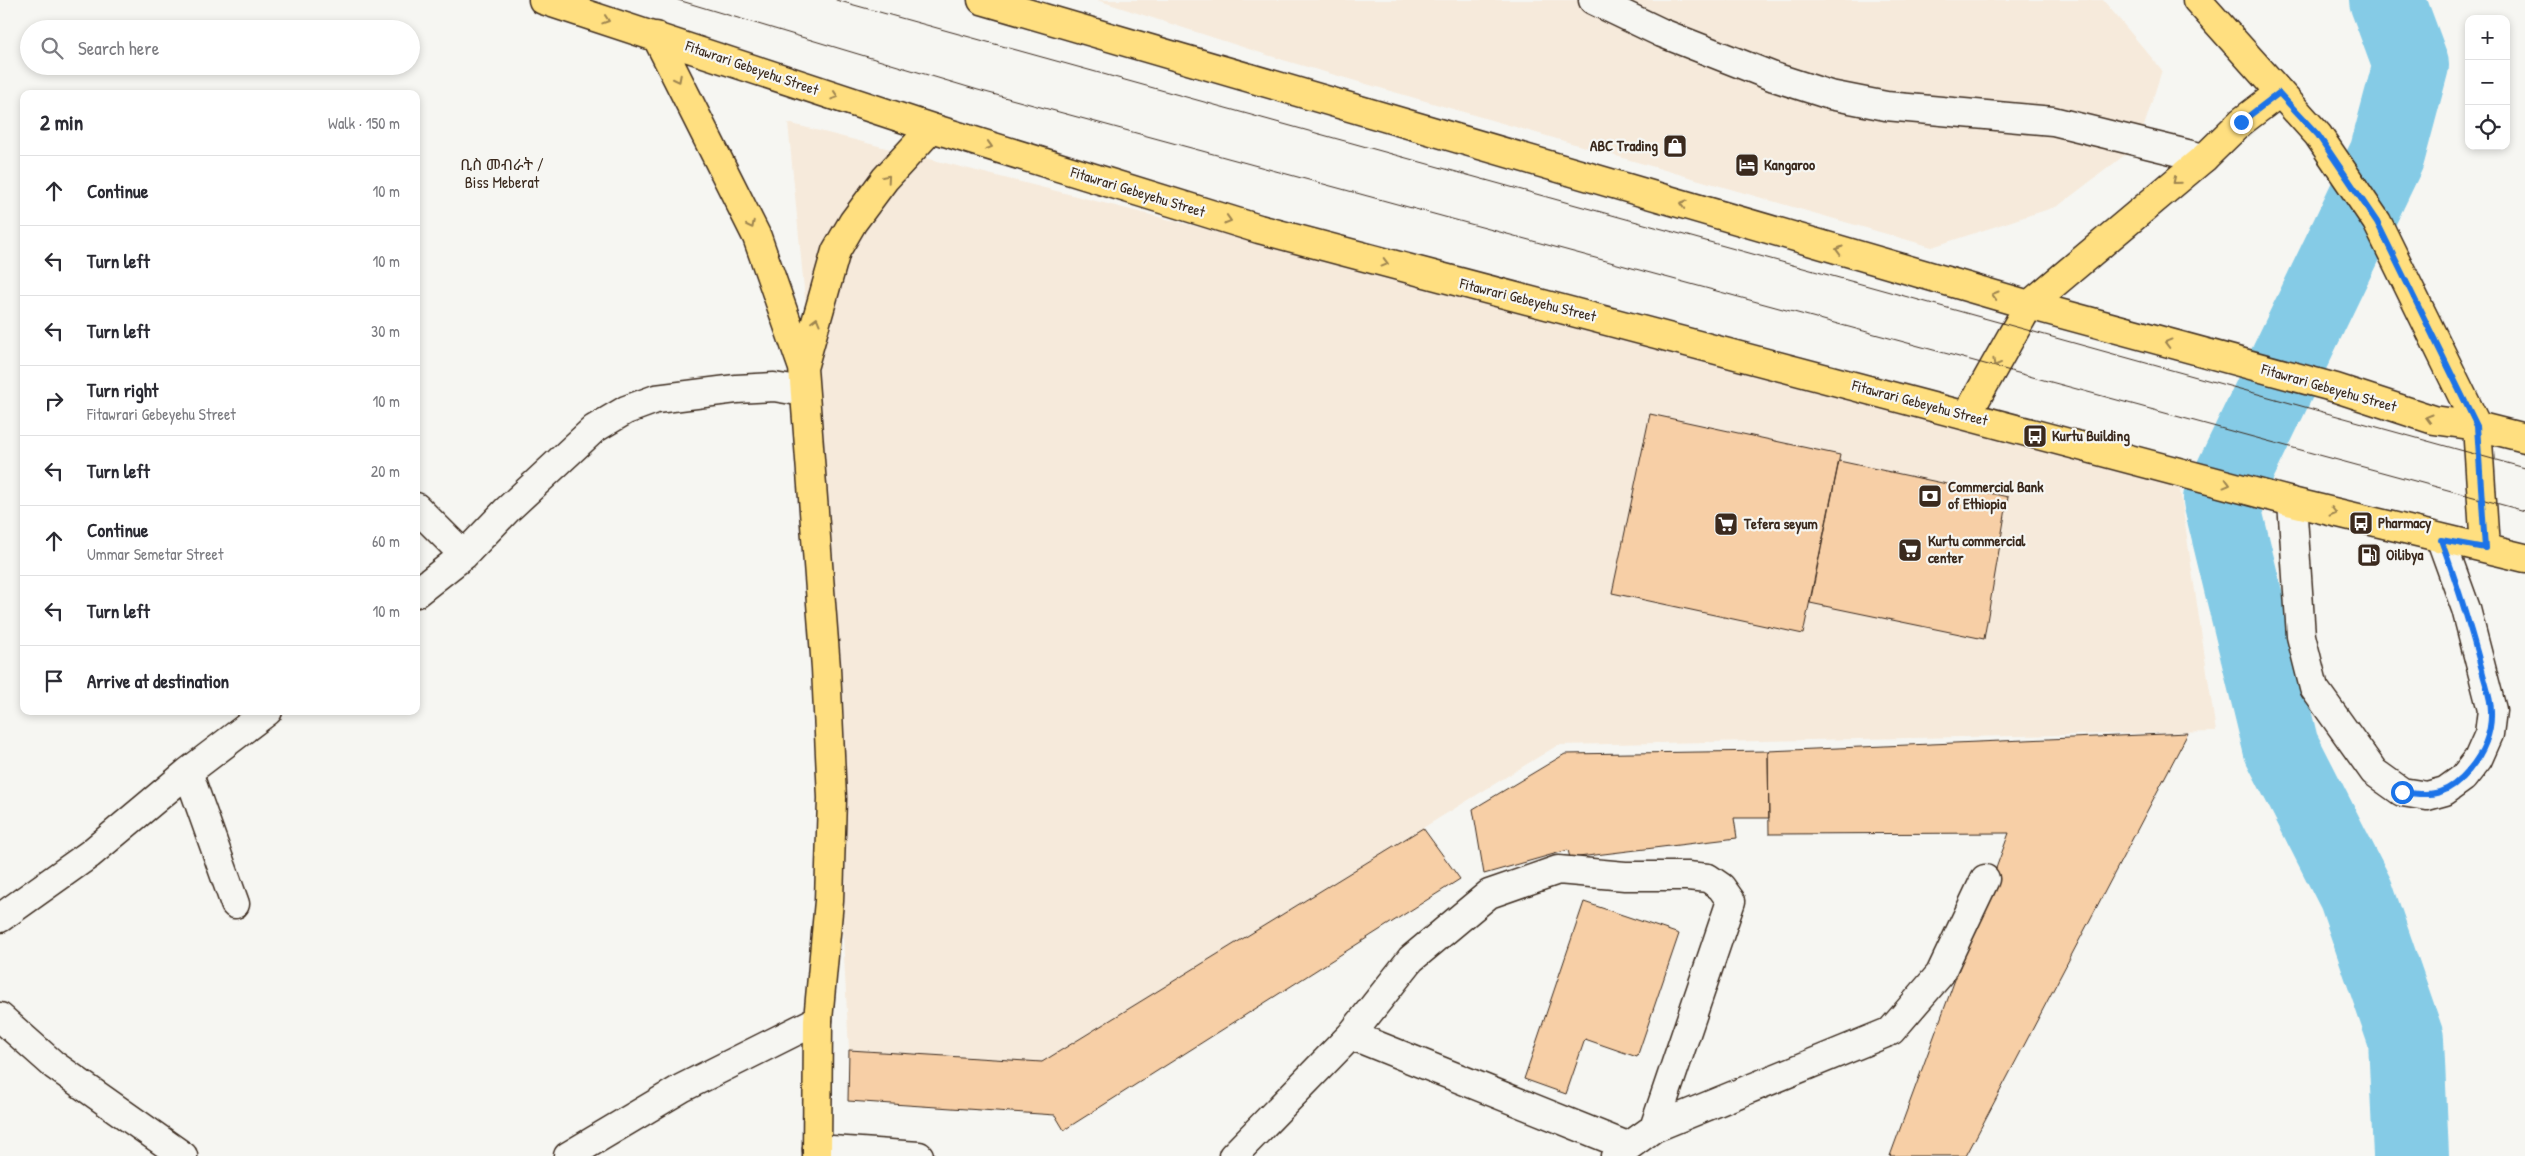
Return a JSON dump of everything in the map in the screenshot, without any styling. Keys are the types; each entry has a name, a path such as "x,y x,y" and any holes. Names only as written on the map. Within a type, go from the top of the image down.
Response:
{"main road":[{"name":"Fitawrari Gebeyehu Street","path":"543,0 932,128 1258,229 2441,540 2525,558"},
{"name":"Fitawrari Gebeyehu Street","path":"982,0 2029,305 2336,388 2434,420 2477,426 2525,438"},
{"path":"2197,0 2318,135 2377,222 2477,426 2485,548"},
{"path":"656,36 757,238 804,380 826,668 832,798 829,901 818,1020 817,1152"},
{"path":"1967,415 2029,305 2204,158 2241,122 2279,93"},
{"path":"804,380 836,251 853,222 885,179 932,128"}],"street":[{"path":"1593,0 1662,33 1774,76 1830,95 1886,106 2053,121 2204,158"},
{"path":"420,590 464,555 507,510 594,429 626,410 656,398 736,389 774,387 804,380"},
{"path":"2280,498 2301,636 2314,688 2374,772 2402,792 2427,796 2445,791 2462,778 2478,760 2489,734 2492,710 2466,609 2441,540"},
{"path":"420,511 464,555"},
{"path":"0,918 90,854 188,772 263,715"},
{"path":"188,772 236,904"},
{"path":"1233,1156 1351,1035 1411,959 1489,894 1558,870 1625,876 1708,878 1721,887 1731,901 1654,1128"},
{"path":"1351,1035 1621,1151 1654,1128 1891,1031 1940,974 1985,879"},
{"path":"0,1017 54,1065 183,1156"},
{"path":"568,1156 682,1088 818,1020"},
{"path":"817,1152 919,1156"}],"shaded area":[{"path":"1097,0 2103,0 2162,70 2138,145 2058,206 1932,247 1283,60"},
{"path":"788,123 1966,422 2177,470 2216,732 1558,745 1042,1062 849,1050 814,392"}],"building":[{"name":"Tefera seyum","path":"1650,414 1840,455 1803,634 1612,593"},
{"name":"Kurtu commercial center","path":"1839,461 2008,497 1984,639 1810,603"},
{"path":"2188,733 1966,1156 1890,1156 2009,833 1769,834 1768,751"},
{"path":"1768,751 1769,818 1734,818 1737,838 1570,858 1568,850 1484,874 1473,809 1565,754"},
{"path":"1423,828 1460,879 1064,1130 1055,1115 848,1101 849,1050 1042,1062"},
{"path":"1584,902 1679,934 1637,1057 1585,1039 1566,1094 1524,1079"}],"waterway":[{"path":"2387,0 2411,65 2387,155 2221,500 2281,747 2356,894 2406,1039 2411,1156"}],"tram line":[{"path":"678,0 978,90 2525,511"},
{"path":"836,0 2525,468"}],"place":[{"name":"ABC Trading","path":"1675,146"},
{"name":"Kangaroo","path":"1747,165"},
{"name":"Kurtu Building","path":"2035,436"},
{"name":"Commercial Bank of Ethiopia","path":"1930,496"},
{"name":"Pharmacy","path":"2361,523"},
{"name":"Tefera seyum","path":"1726,524"},
{"name":"Kurtu commercial center","path":"1910,550"},
{"name":"Oilibya","path":"2369,555"}],"district":[{"name":"ቢስ መብራት / Biss Meberat","path":"502,173"}],"route":[{"path":"2241,122 2279,93 2318,135 2377,222 2477,426 2485,548 2441,540 2466,609 2492,710 2489,734 2478,760 2462,778 2445,791 2427,796 2402,792"}]}
